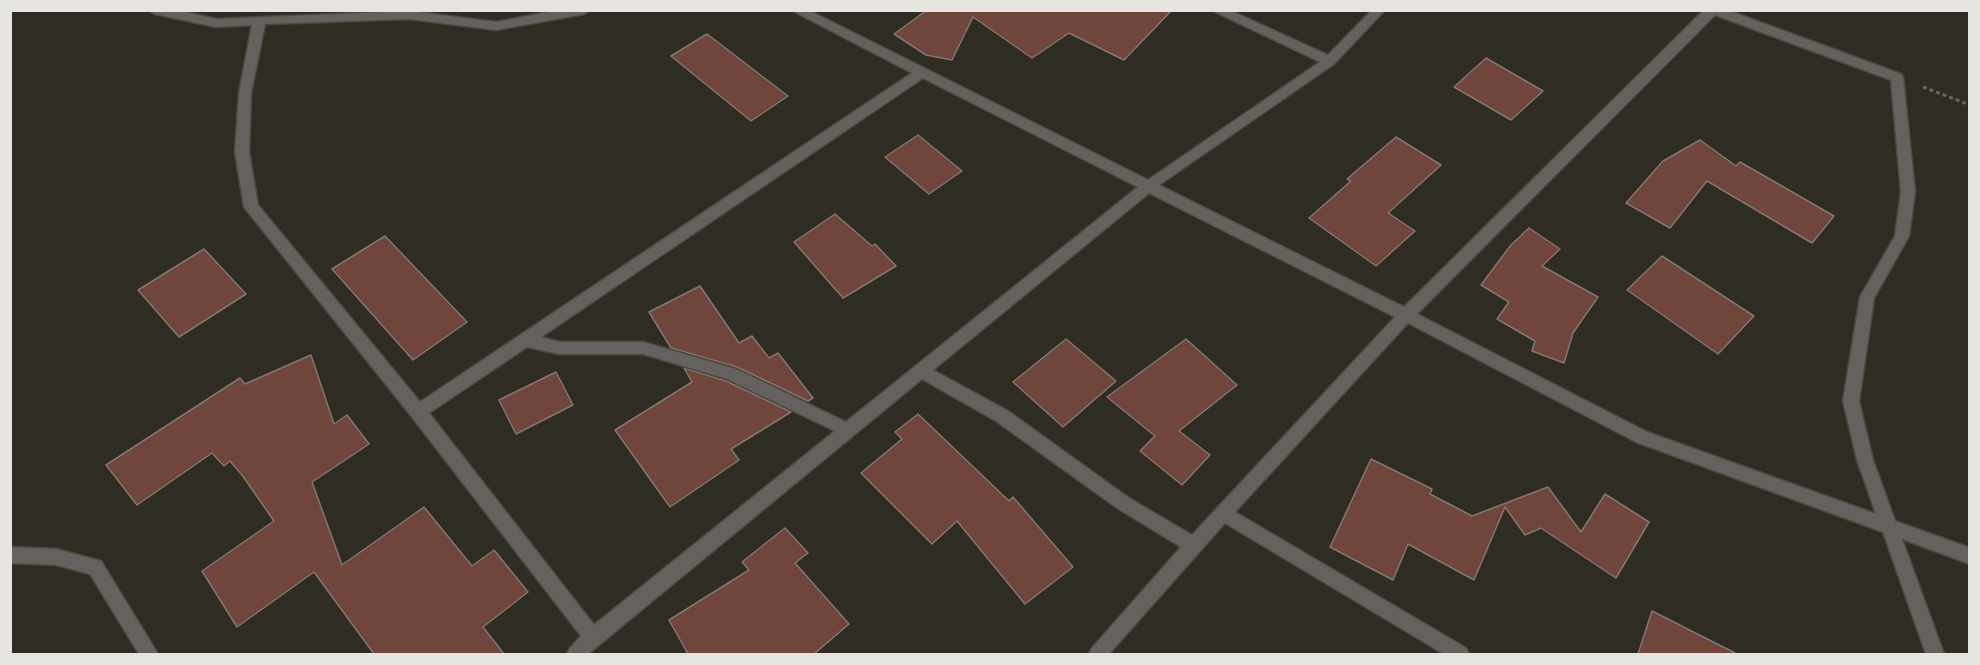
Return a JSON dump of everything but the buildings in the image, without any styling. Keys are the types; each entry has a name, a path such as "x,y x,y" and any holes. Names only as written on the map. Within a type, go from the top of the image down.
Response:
{"street":[{"path":"155,10 216,23 410,15 496,26 584,10"},
{"path":"797,10 920,74 1406,315 1642,436 1887,528 1970,556"},
{"path":"1217,10 1330,61"},
{"path":"576,654 593,637 1148,187 1330,61 1379,10"},
{"path":"1098,654 1194,545 1406,315 1713,10 1897,78 1908,192 1902,236 1867,297 1851,401 1865,460 1887,528 1935,654"},
{"path":"259,22 245,93 242,152 251,207 418,412 593,637"},
{"path":"418,412 920,74"},
{"path":"526,340 559,348 643,348 732,374 848,430"},
{"path":"921,371 1002,416 1123,503 1194,545"},
{"path":"1224,514 1460,654"},
{"path":"10,555 56,557 95,567 149,654"}],"path":[{"path":"1897,78 1970,105"}]}
